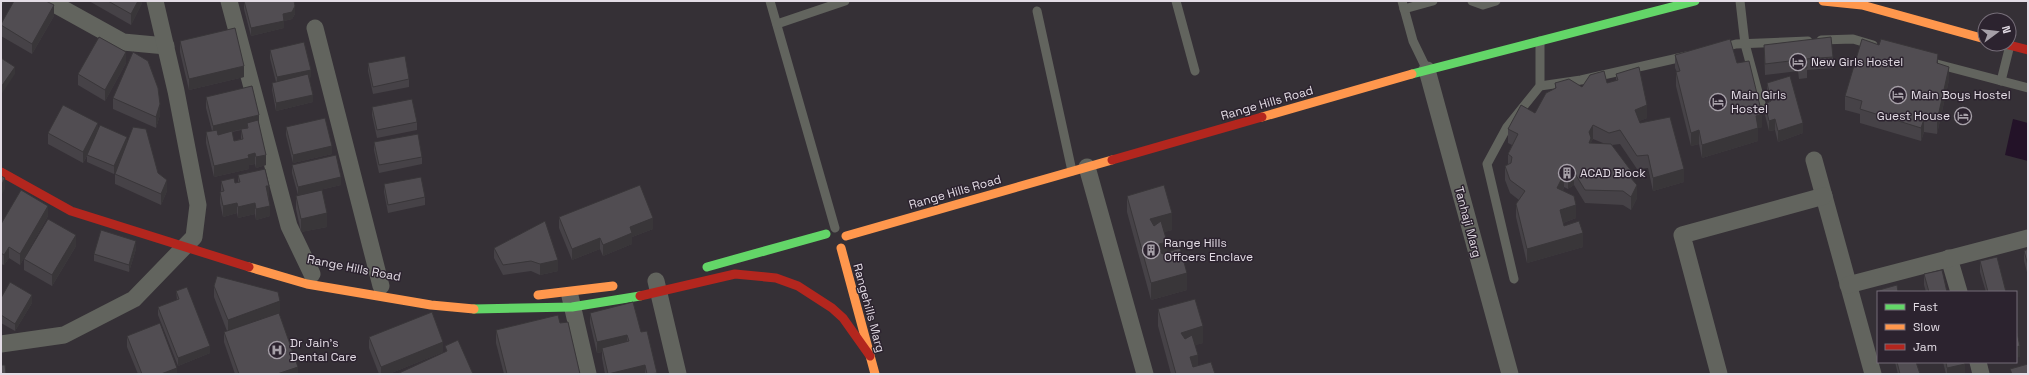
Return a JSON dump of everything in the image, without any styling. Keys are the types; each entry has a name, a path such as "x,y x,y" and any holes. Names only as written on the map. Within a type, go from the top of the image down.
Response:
{"main road":[{"name":"Range Hills Road","path":"846,236 1427,70 1695,1"},
{"path":"1823,1 1862,5 1977,36"},
{"path":"2017,47 2028,50"},
{"path":"1,172 72,210 191,239 307,284 431,305 480,310 570,299 656,284 735,274 757,268"},
{"path":"697,269 826,234 835,228 842,229 846,236 846,243 834,247 826,234"},
{"name":"Rangehills Marg","path":"834,247 875,374"},
{"path":"735,274 776,278 798,286 820,298 843,318 870,356"},
{"path":"531,295 570,299 620,285"}],"street":[{"path":"49,1 123,42 166,46"},
{"path":"1,344 64,335 134,300 191,239 198,205 176,91 155,1"},
{"path":"229,1 289,226 309,273"},
{"path":"315,28 380,286"},
{"name":"Tanhaji Marg","path":"1427,70 1510,374"},
{"path":"1814,160 1873,374"},
{"path":"1079,169 1145,374"},
{"path":"1719,374 1682,235 1824,196"},
{"path":"1848,285 2028,238"},
{"path":"1949,258 1958,291"},
{"path":"656,284 678,374"},
{"path":"570,299 588,374"},
{"path":"1978,363 1981,374"}],"lane":[{"path":"770,1 835,228"},
{"path":"777,24 845,1"},
{"path":"1176,1 1195,71"},
{"path":"1427,70 1413,41 1403,5 1433,1"},
{"path":"1472,1 1483,5 1496,1"},
{"path":"1740,1 1745,44 1762,107"},
{"path":"1037,11 1079,169"},
{"path":"1713,50 1745,44 1853,39 1883,48"},
{"path":"1514,279 1487,164 1507,127 1540,86 1540,40"},
{"path":"2001,81 2006,52"},
{"path":"1540,86 1581,80 1697,53"},
{"path":"1928,61 2028,88"}],"shaded area":[{"path":"2013,119 2028,123 2028,161 2005,155"}],"building":[{"path":"14,1 46,1 54,5 32,44 1,25"},
{"path":"108,1 138,1 131,14"},
{"path":"244,1 294,1 295,6 292,12 283,14 284,21 251,28"},
{"path":"235,28 244,66 189,79 180,41"},
{"path":"99,37 126,52 105,90 78,74"},
{"path":"1831,37 1833,57 1806,59 1807,68 1799,68 1798,60 1765,64 1764,45"},
{"name":"Main Girls Hostel","path":"1730,39 1737,63 1749,61 1762,114 1756,116 1758,128 1702,145 1699,130 1691,133 1676,72 1680,71 1675,55"},
{"name":"Main Boys Hostel","path":"1862,39 1879,45 1881,39 1938,54 1937,63 1949,67 1937,121 1924,119 1921,128 1860,109 1862,101 1845,96"},
{"path":"304,42 311,70 277,77 270,50"},
{"path":"133,52 148,61 158,88 160,104 156,117 113,98"},
{"path":"405,56 409,79 373,87 368,63"},
{"path":"1,58 15,67 1,87"},
{"name":"ACAD Block","path":"1639,67 1647,105 1635,110 1640,123 1670,117 1684,169 1653,178 1648,155 1637,156 1620,130 1609,133 1593,125 1589,132 1591,138 1589,143 1611,144 1632,172 1630,177 1637,185 1631,197 1623,191 1585,190 1574,172 1568,176 1564,174 1557,188 1574,196 1576,205 1560,210 1564,226 1579,221 1583,233 1527,249 1516,204 1525,191 1510,180 1505,166 1511,163 1512,157 1508,154 1518,134 1508,129 1521,105 1535,113 1546,93 1556,88 1555,83 1569,79 1582,87 1590,75 1604,71 1607,83 1618,80 1616,74"},
{"path":"308,74 313,95 276,103 272,83"},
{"path":"1790,76 1803,123 1778,131 1775,119 1769,121 1765,104 1771,101 1767,83"},
{"path":"252,86 259,115 213,126 206,97"},
{"path":"412,99 417,122 377,130 372,107"},
{"path":"63,105 98,123 83,152 48,133"},
{"path":"325,118 332,146 293,155 286,127"},
{"path":"258,120 266,155 256,157 255,153 248,155 249,158 214,166 206,132 217,130 218,135 232,131 234,141 243,139 241,129 248,128 247,123"},
{"path":"100,125 127,137 114,166 87,155"},
{"path":"133,127 146,129 158,173 167,180 161,194 115,174"},
{"path":"418,134 422,157 379,165 374,142"},
{"path":"336,155 341,177 298,187 292,165"},
{"path":"265,169 269,186 266,186 270,206 256,209 255,203 238,207 237,203 223,206 220,192 224,191 221,181 234,178 235,183 240,182 238,175"},
{"path":"1,176 5,178 1,186"},
{"path":"421,177 425,197 388,205 384,184"},
{"path":"640,185 653,218 630,227 632,233 603,245 600,238 572,249 559,217"},
{"path":"1164,185 1172,213 1150,219 1154,226 1161,221 1167,242 1159,244 1162,254 1180,248 1187,273 1151,283 1127,196"},
{"path":"21,190 48,206 20,254 9,247 4,255 1,253 1,224"},
{"path":"322,190 327,213 301,219 296,196"},
{"path":"48,219 76,235 52,275 24,259"},
{"path":"545,221 558,260 540,264 531,261 503,265 494,248"},
{"path":"101,230 136,241 129,265 94,254"},
{"path":"2028,249 2028,265 2024,251"},
{"path":"1997,257 2006,291 1988,291 1980,261"},
{"path":"1942,270 1947,291 1929,291 1924,274"},
{"path":"217,276 278,292 280,301 228,320 214,286"},
{"path":"10,282 32,295 15,324 1,315 1,298"},
{"path":"1897,285 1898,291 1879,291"},
{"path":"187,287 210,346 178,358 158,307 179,299 176,291"},
{"path":"1195,299 1203,326 1181,333 1185,339 1192,335 1198,355 1190,357 1193,367 1211,362 1215,374 1176,374 1158,309"},
{"path":"633,302 641,332 647,331 657,373 647,374 645,365 608,374 602,348 629,341 627,335 597,342 590,313"},
{"path":"432,312 443,342 381,367 369,337"},
{"path":"279,313 298,367 277,374 239,374 224,332"},
{"path":"558,315 560,323 568,322 580,374 507,374 496,330"},
{"path":"160,323 177,368 161,374 142,374 127,336"},
{"path":"2017,333 2020,346 2017,347"},
{"path":"458,340 473,374 397,374 447,351 445,346"},
{"path":"1897,363 1916,363 1920,374 1900,374"},
{"path":"1946,363 1965,364 1947,368"},
{"path":"2028,364 2028,374 2012,374 2010,369"},
{"path":"1,365 5,365 6,374 1,374"}],"traffic: fast":[{"path":"1412,74 1695,1"},
{"path":"707,267 826,234"},
{"path":"474,309 572,307 640,296"}],"traffic: slow":[{"path":"1823,1 1862,5 1977,37"},
{"path":"1262,117 1412,74"},
{"path":"846,236 1112,160"},
{"path":"841,248 875,374"},
{"path":"249,267 307,284 431,305 474,309"},
{"path":"538,295 613,286"}],"traffic: jam":[{"path":"2017,47 2028,50"},
{"path":"1112,160 1262,117"},
{"path":"1,172 71,211 249,267"},
{"path":"640,296 735,274 776,278 798,286 832,308 843,318 870,356"}],"place":[{"name":"New Girls Hostel","path":"1798,62"},
{"name":"Main Boys Hostel","path":"1898,95"},
{"name":"Main Girls Hostel","path":"1718,102"},
{"name":"Guest House","path":"1963,116"},
{"name":"ACAD Block","path":"1567,173"},
{"name":"Range Hills Offcers Enclave","path":"1151,250"},
{"name":"Dr Jain's Dental Care","path":"277,350"}]}
